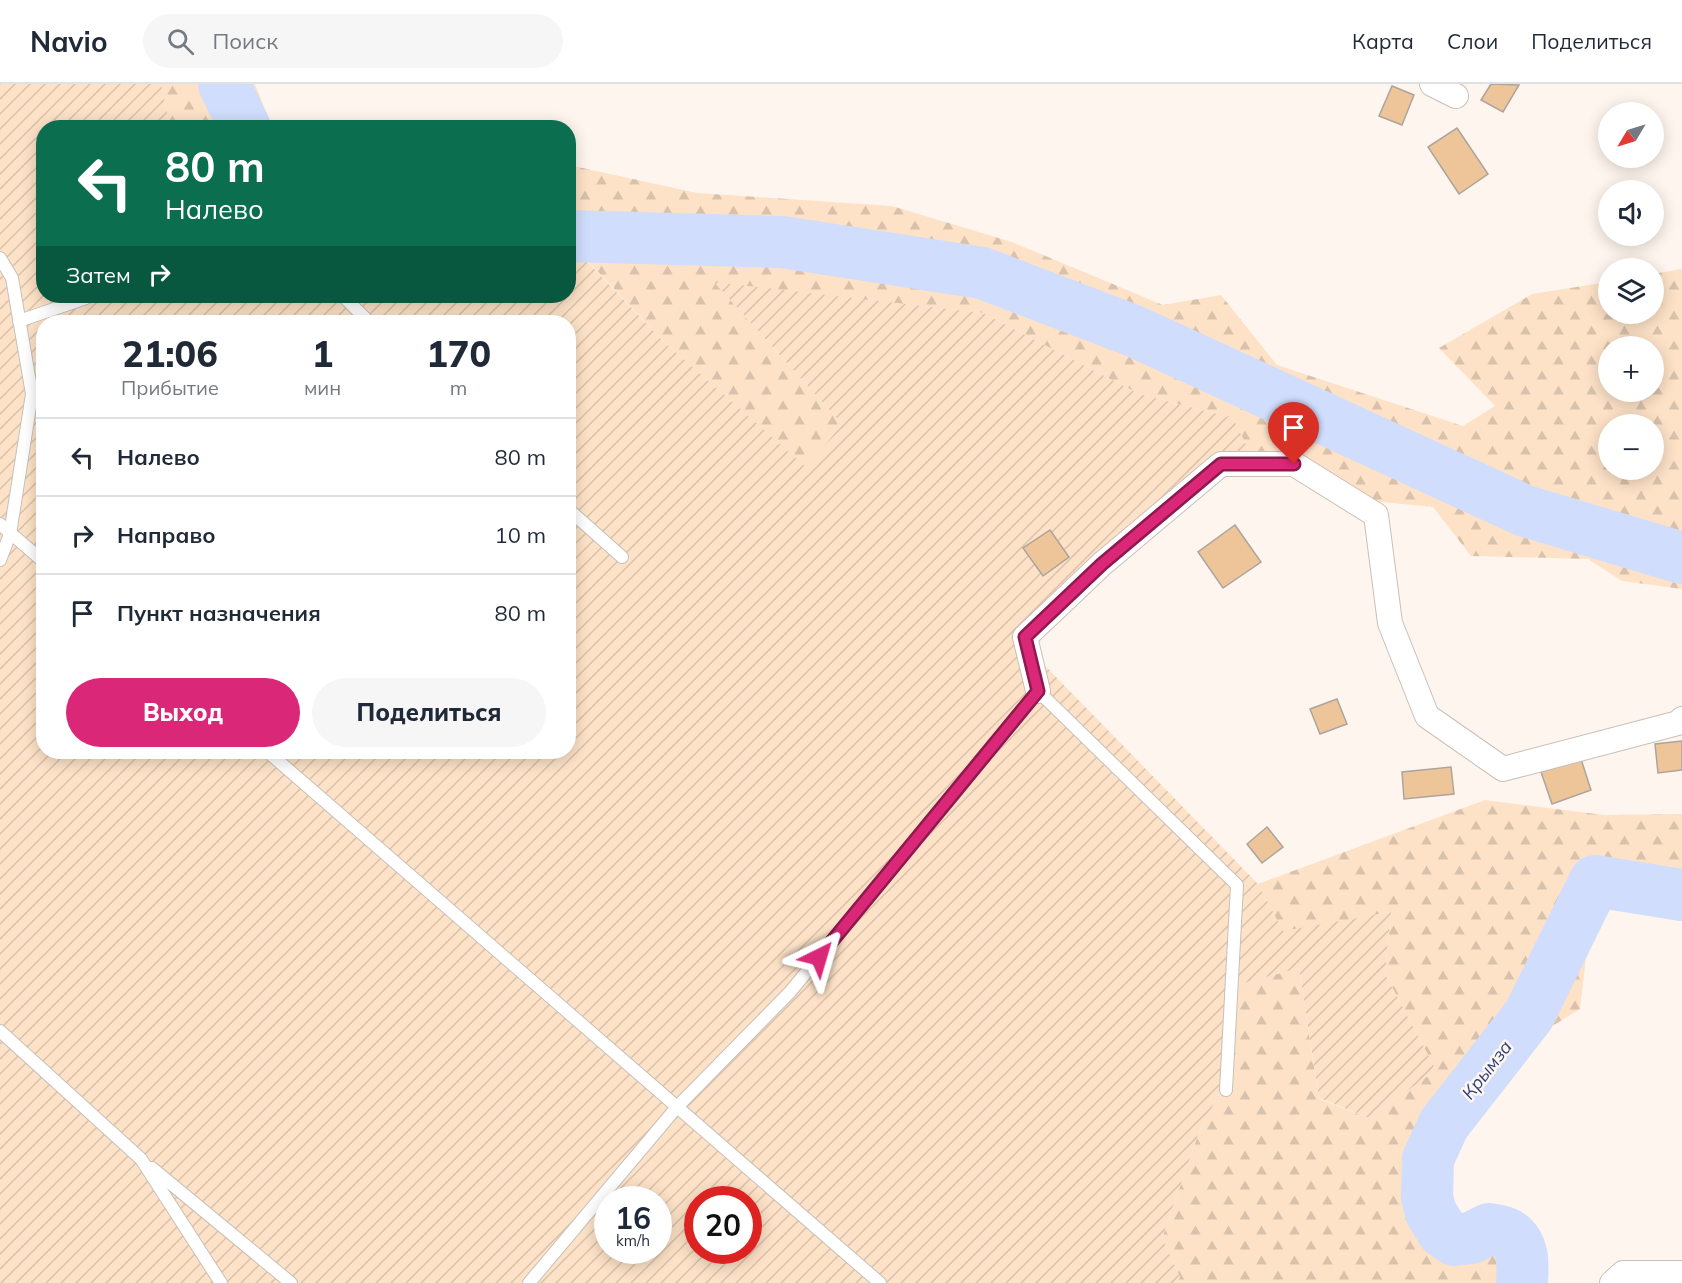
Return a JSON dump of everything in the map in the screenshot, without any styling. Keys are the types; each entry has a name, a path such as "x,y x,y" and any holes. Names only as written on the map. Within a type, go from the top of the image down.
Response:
{"street":[{"path":"1432,84 1456,96"},
{"path":"1038,691 1025,637 1102,564 1221,464 1294,464 1376,515 1390,623 1427,716 1503,769 1678,723 1682,719"},
{"path":"1612,1283 1623,1273 1682,1273"}],"lane":[{"path":"0,258 12,278 32,394 10,534 0,560"},
{"path":"37,315 72,303"},
{"path":"350,303 362,315"},
{"path":"20,321 36,315"},
{"path":"576,516 622,557"},
{"path":"0,525 36,555"},
{"path":"529,1283 677,1107 790,992 1038,691 1237,885 1226,1090"},
{"path":"276,759 880,1283"},
{"path":"0,1030 141,1159 291,1283"},
{"path":"141,1159 221,1283"}],"green space":[{"path":"0,84 161,84 169,120 36,120 36,303 576,303 576,253 579,253 664,342 807,468 842,424 714,282 983,313 1139,394 1233,418 1251,455 1018,638 1258,884 1283,931 1391,912 1385,974 1436,1070 1369,1118 1319,1098 1299,968 1233,986 1236,1062 1199,1132 1162,1238 1180,1277 1176,1283 0,1283"},
{"path":"161,84 255,84 269,120 169,120"},
{"path":"576,167 697,193 892,206 1012,242 1163,305 1221,295 1277,365 1463,426 1495,406 1439,348 1532,294 1598,284 1598,324 1664,324 1664,272 1682,269 1682,589 1622,581 1588,559 1471,556 1433,507 1351,499 1251,455 1233,418 1139,394 983,313 715,283 842,424 807,469 664,342 576,248"},
{"path":"1485,800 1604,815 1682,814 1682,882 1595,881 1580,1009 1473,1075 1446,1200 1497,1256 1511,1283 1176,1283 1180,1277 1162,1238 1199,1132 1236,1062 1232,986 1299,968 1319,1099 1369,1118 1436,1070 1385,974 1391,912 1283,932 1258,884"}],"building":[{"path":"1491,84 1519,85 1503,112 1481,100"},
{"path":"1392,86 1414,95 1402,125 1379,116"},
{"path":"1457,128 1488,174 1459,194 1428,147"},
{"path":"1235,525 1261,562 1223,588 1198,552"},
{"path":"1050,530 1069,557 1043,576 1023,548"},
{"path":"1337,699 1347,724 1320,734 1310,709"},
{"path":"1682,741 1682,770 1658,773 1655,744"},
{"path":"1581,759 1591,790 1552,804 1541,772"},
{"path":"1451,767 1454,794 1404,799 1402,772"},
{"path":"1267,827 1283,847 1262,863 1247,844"}],"waterway":[{"path":"224,84 241,120"},
{"path":"576,236 782,242 982,273 1134,331 1525,511 1682,558"},
{"name":"Крымза","path":"1522,1283 1520,1250 1518,1244 1508,1234 1489,1229 1471,1238 1455,1240 1443,1232 1431,1213 1427,1197 1428,1159 1444,1124 1529,1015 1595,881 1682,895"}],"route":[{"path":"819,957 1038,691 1025,637 1102,564 1221,464 1294,464"}]}
